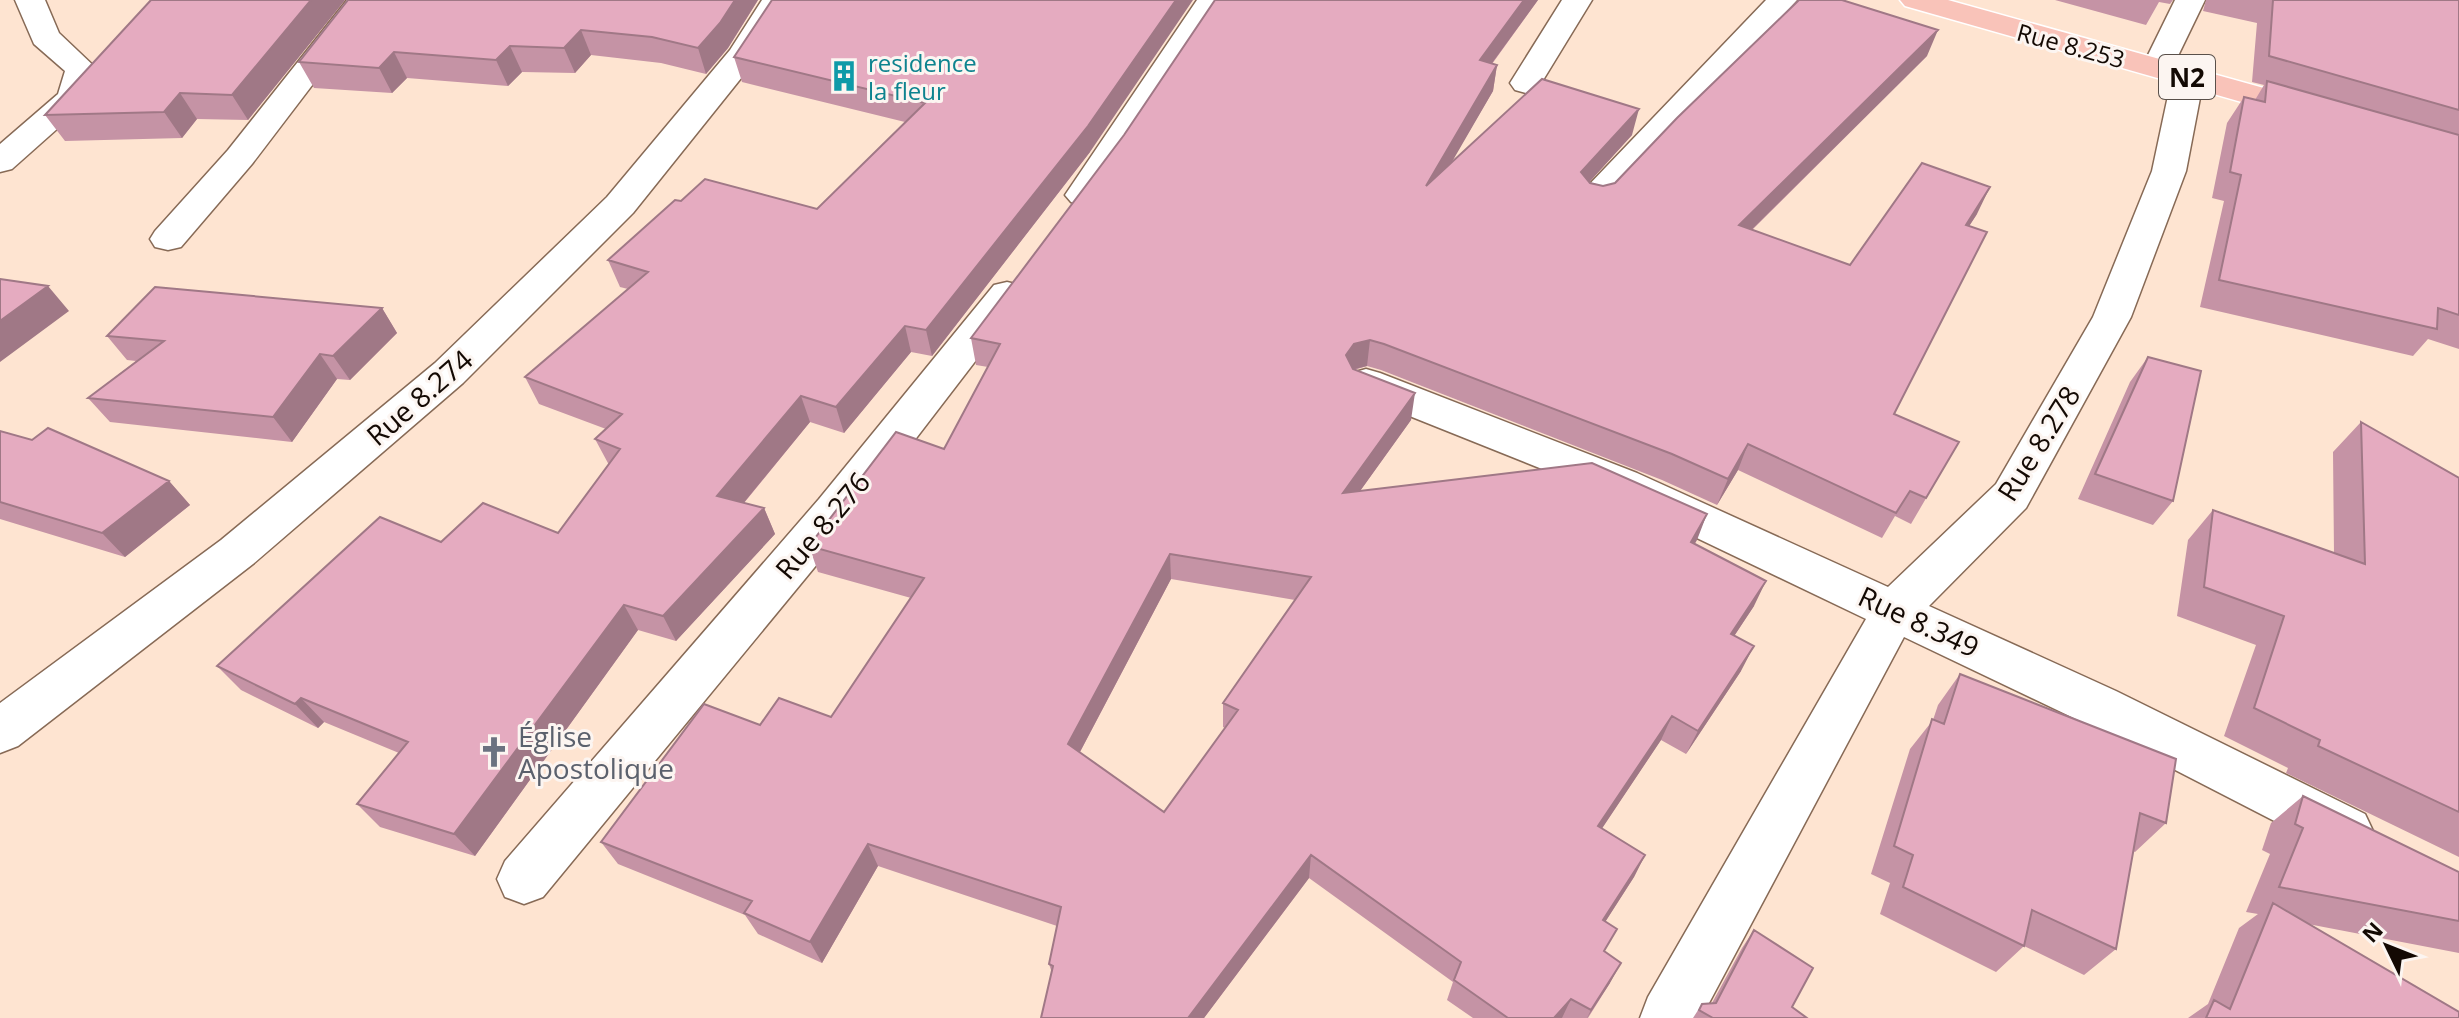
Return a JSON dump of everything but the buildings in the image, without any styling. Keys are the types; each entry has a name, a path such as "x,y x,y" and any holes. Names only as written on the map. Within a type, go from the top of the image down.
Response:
{"highway":[{"name":"Rue 8.253","path":"1915,0 2176,66"},
{"name":"Rue 8.253","path":"1964,0 2176,66 2338,112"}],"street":[{"path":"0,162 73,98 81,69 45,37 30,0"},
{"path":"168,239 240,157 362,0"},
{"name":"Rue 8.274","path":"0,731 237,552 449,373 620,205 743,55 777,0"},
{"path":"1060,225 1212,0"},
{"path":"1526,83 1577,0"},
{"path":"1596,198 1782,0"},
{"name":"Rue 8.278","path":"1669,1018 1895,610 2011,496 2112,317 2169,171 2176,66 2190,0"},
{"name":"Rue 8.276","path":"524,879 835,511 1033,260"},
{"name":"Rue 8.349","path":"1366,383 1622,484 2098,706 2390,853"}],"place":[{"name":"residence la fleur","path":"844,76"},
{"name":"Église Apostolique","path":"494,752"}]}
